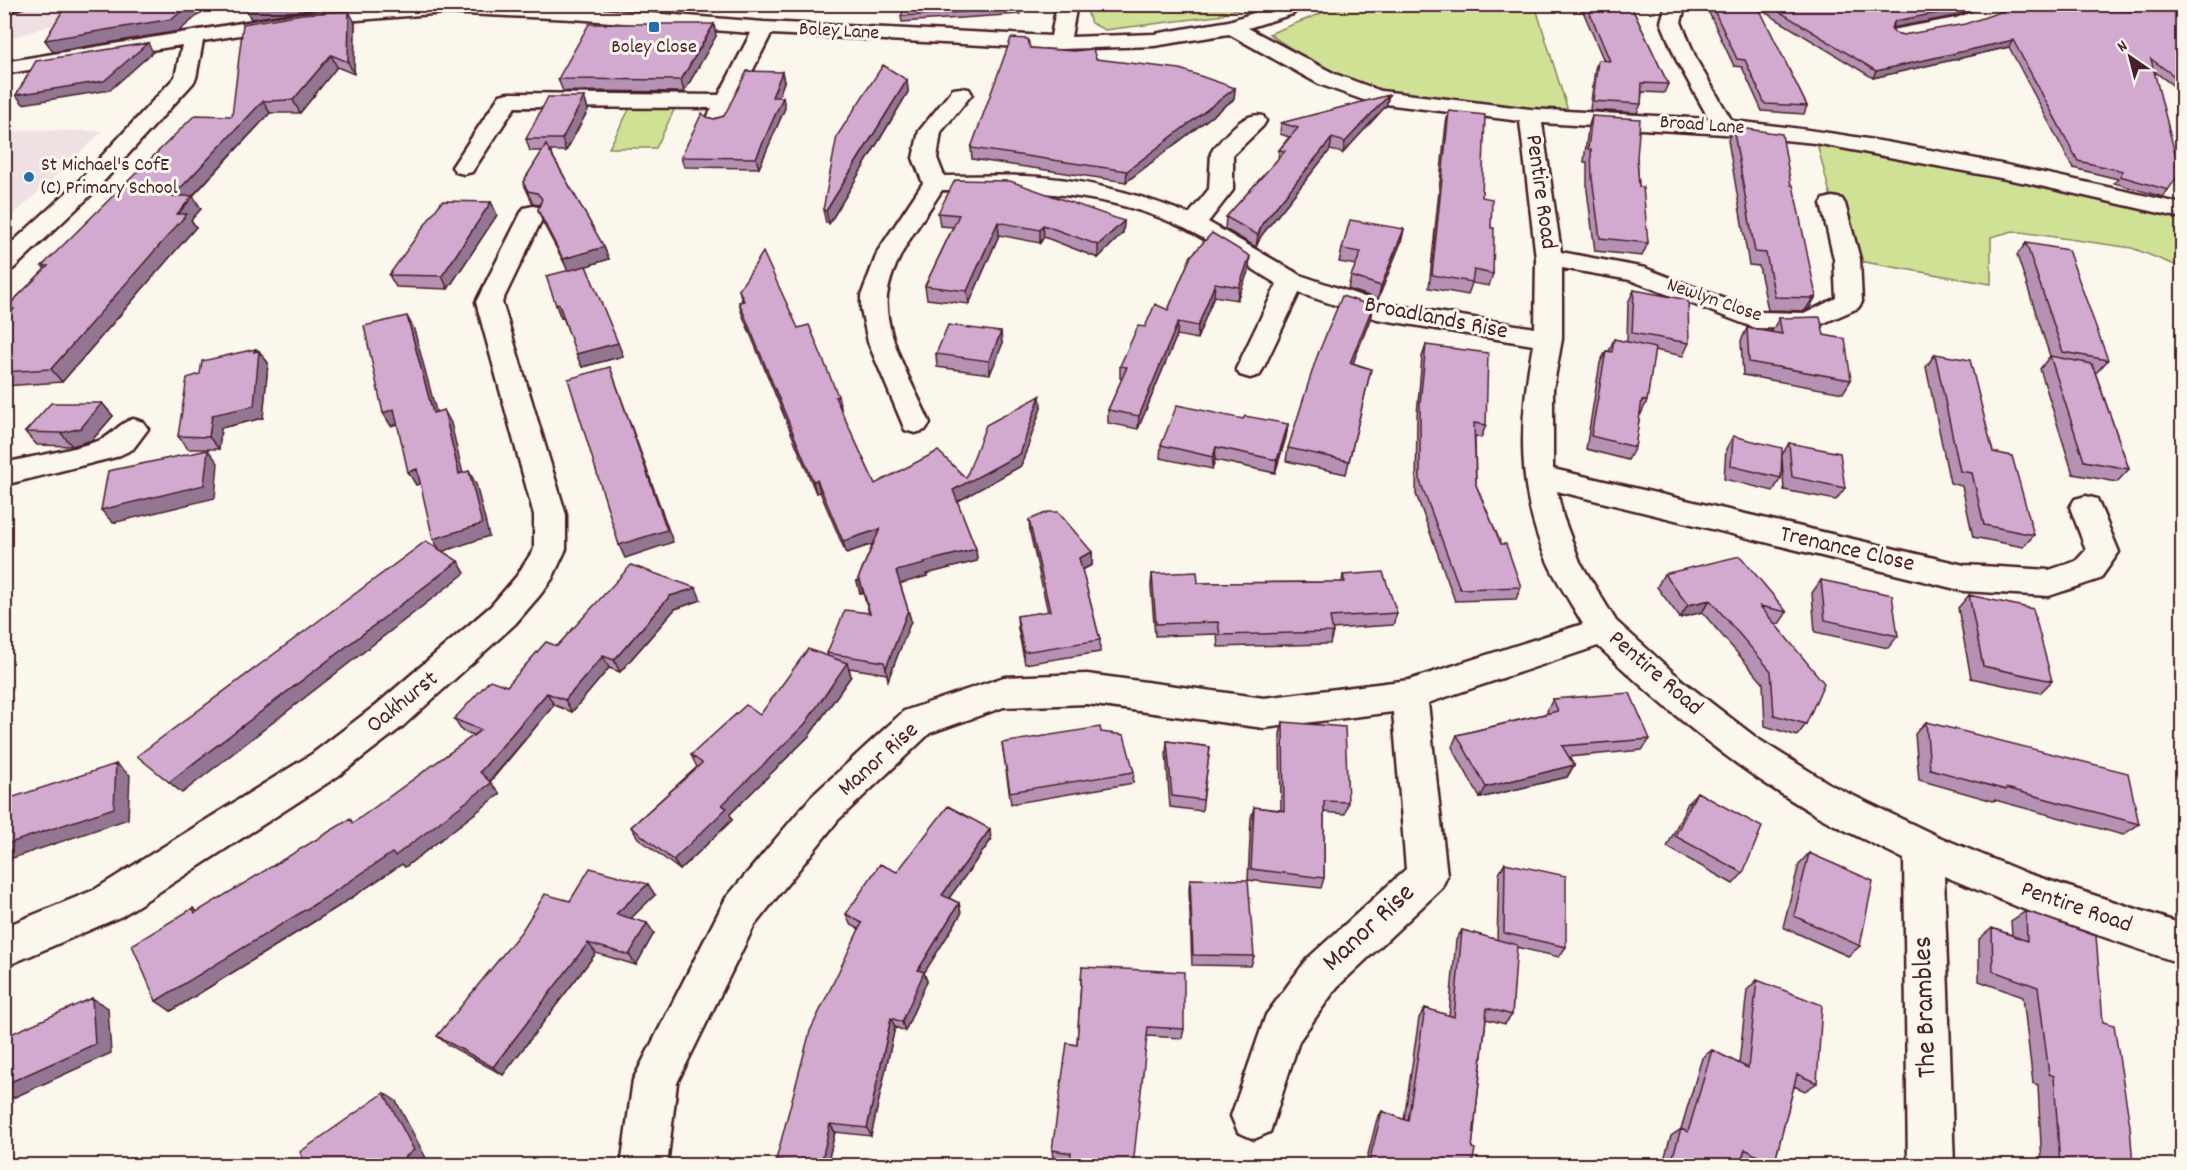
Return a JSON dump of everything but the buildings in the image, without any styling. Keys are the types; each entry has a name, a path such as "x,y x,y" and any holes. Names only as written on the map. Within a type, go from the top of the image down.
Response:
{"street":[{"path":"1059,43 1067,4"},
{"name":"Boley Lane","path":"4,68 194,36 363,12 445,7 573,12 764,28 1059,43 1154,40 1232,27 1286,10 1294,4"},
{"path":"1676,4 1671,22 1687,61 1724,127"},
{"path":"1899,34 1960,23 2003,8 2095,7 2092,4"},
{"name":"Broad Lane","path":"1232,27 1260,45 1327,79 1377,97 1530,116 1724,127 1815,136 2027,176 2182,211"},
{"path":"715,124 764,28"},
{"path":"4,264 85,188 185,78 194,36"},
{"path":"915,423 885,352 877,326 874,297 890,254 935,183 925,158 930,131 961,94"},
{"path":"464,167 508,100 725,102"},
{"name":"Pentire Road","path":"1530,116 1550,258 1548,339 1539,389 1538,476 1547,517 1565,564 1604,631 1671,692 1745,750 1820,798 1923,849 2023,890 2182,944"},
{"path":"1194,224 1221,190 1222,153 1255,121"},
{"name":"Broadlands Rise","path":"935,183 1024,183 1091,191 1143,204 1194,224 1291,281 1377,311 1548,339"},
{"name":"Newlyn Close","path":"1550,258 1636,273 1755,320 1810,321 1849,302 1847,259 1833,204"},
{"name":"Oakhurst","path":"4,947 108,903 325,765 448,666 503,615 540,570 550,549 550,515 489,302 533,213"},
{"path":"1250,369 1291,281"},
{"path":"4,474 105,450 123,442 133,429"},
{"name":"Trenance Close","path":"1538,476 1964,578 2049,583 2088,570 2103,552 2086,507"},
{"name":"Manor Rise","path":"644,1166 655,1080 740,912 825,808 917,722 1004,692 1087,689 1264,713 1409,695 1604,631"},
{"name":"Manor Rise","path":"1254,1116 1281,1030 1322,973 1427,876 1409,695"},
{"name":"The Brambles","path":"1923,849 1931,1166"}],"shaded area":[{"path":"5,5 115,5 5,40"},
{"name":"St Michael's CofE (C) Primary School","path":"103,131 5,223 5,132"}],"green space":[{"path":"1085,4 1250,5 1217,16 1105,30 1091,23"},
{"path":"1334,5 1535,5 1568,111 1392,93 1341,77 1316,65 1269,34 1322,13"},
{"path":"630,108 675,108 656,148 609,148"},
{"path":"1815,136 2027,176 2182,211 2182,268 2132,248 2013,231 1991,237 1991,284 1847,259"}],"railway":[{"path":"4,14 34,4"}],"place":[{"name":"Boley Close","path":"654,27"},
{"name":"St Michael's CofE (C) Primary School","path":"29,177"}]}
